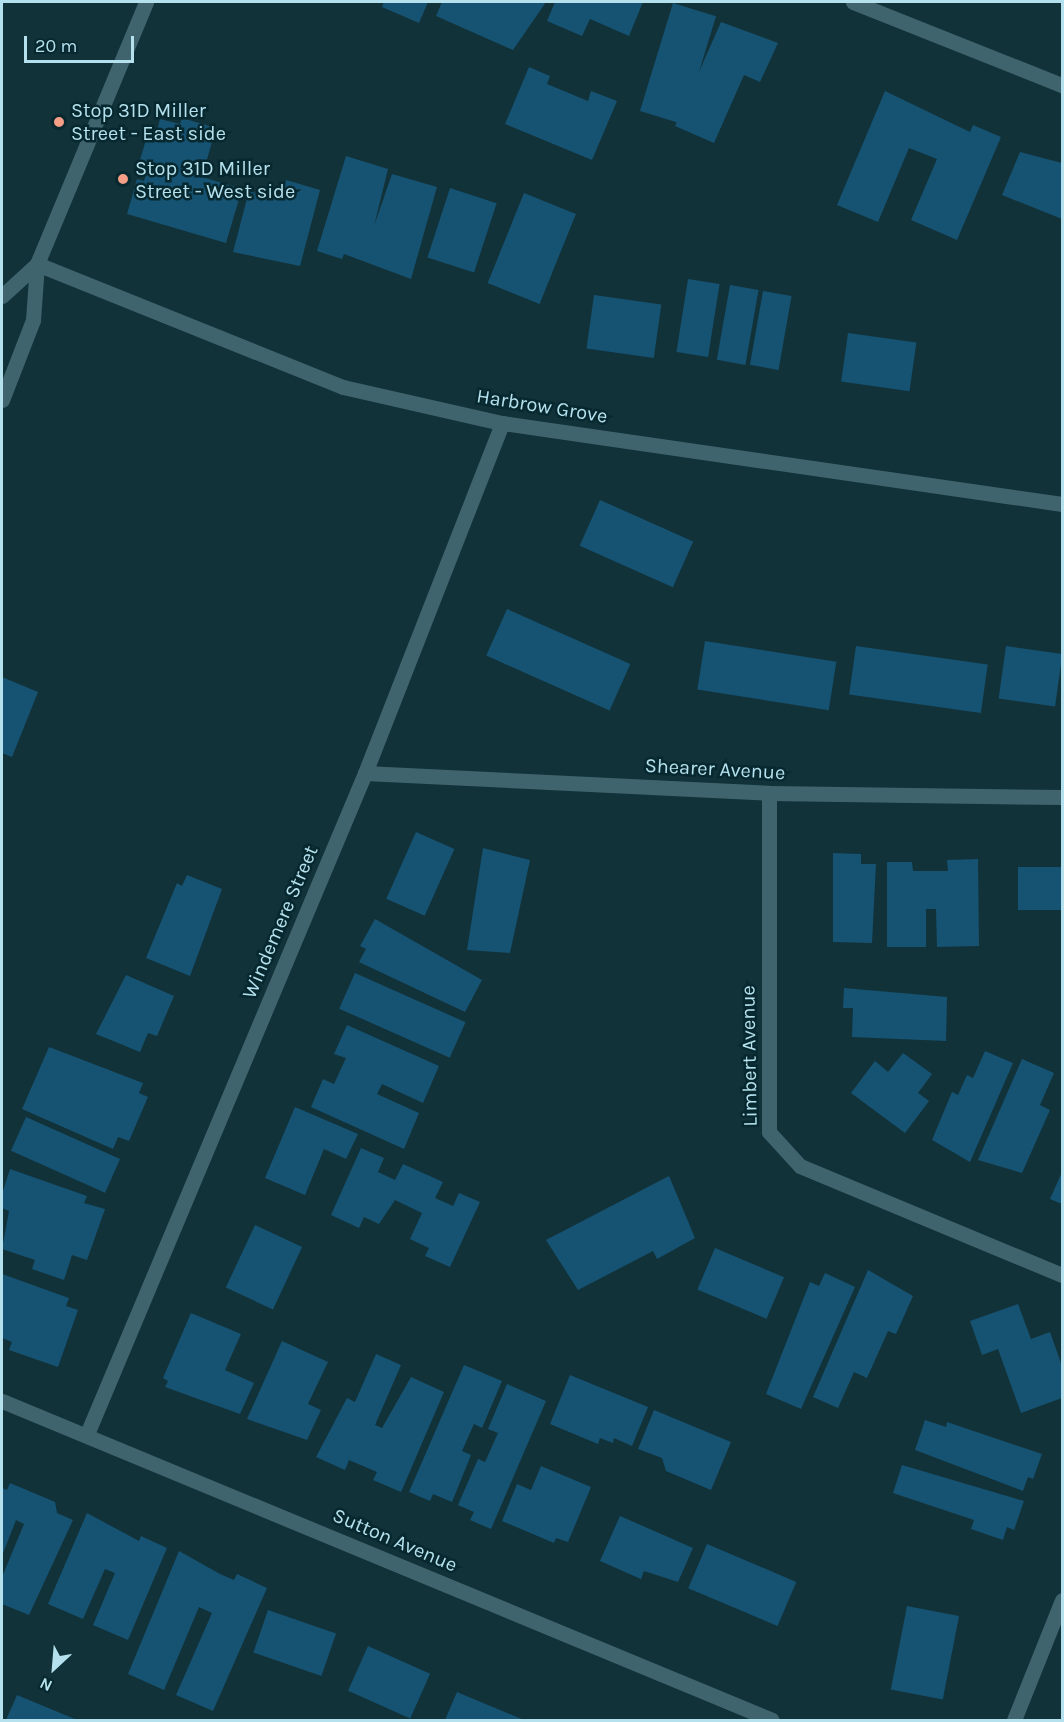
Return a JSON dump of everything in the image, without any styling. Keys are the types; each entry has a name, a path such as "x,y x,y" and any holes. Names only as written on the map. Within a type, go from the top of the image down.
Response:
{"street":[{"path":"2,400 33,320 37,264 146,2"},
{"path":"853,2 1062,85"},
{"path":"2,296 37,264"},
{"name":"Harbrow Grove","path":"37,264 343,387 502,423 1062,504"},
{"name":"Windemere Street","path":"87,1434 365,773 502,423"},
{"name":"Shearer Avenue","path":"365,773 769,794 1062,796"},
{"name":"Limbert Avenue","path":"769,794 769,1132 800,1166 1062,1275"},
{"name":"Sutton Avenue","path":"2,1401 87,1434 772,1720"},
{"path":"1014,1720 1062,1600"}],"building":[{"path":"384,2 428,2 419,23 382,7"},
{"path":"442,2 546,2 513,50 436,16"},
{"path":"555,2 643,2 629,36 590,19 582,36 547,21"},
{"path":"673,3 716,16 683,124 640,111"},
{"path":"721,22 778,43 760,82 744,75 714,143 675,126"},
{"path":"529,67 550,76 547,84 588,101 591,91 617,101 592,160 505,124"},
{"path":"885,91 970,132 973,125 1001,137 957,240 911,220 937,159 909,148 878,222 837,205"},
{"path":"182,118 216,128 202,177 242,189 226,243 127,214 137,179 144,181 149,166 139,163 146,140 154,142 160,119 180,124"},
{"path":"1020,152 1062,163 1062,219 1002,195"},
{"path":"346,156 388,169 374,226 392,174 437,187 411,279 344,254 342,259 317,251"},
{"path":"286,180 320,190 300,266 233,252 249,191 282,200"},
{"path":"450,188 497,203 474,273 427,257"},
{"path":"524,193 576,214 540,304 488,283"},
{"path":"688,279 720,284 708,357 676,352"},
{"path":"730,285 759,290 745,365 717,360"},
{"path":"763,291 792,296 779,370 750,365"},
{"path":"594,295 661,304 654,358 586,348"},
{"path":"848,333 916,343 910,391 841,382"},
{"path":"600,500 693,541 673,587 580,546"},
{"path":"507,609 630,664 610,711 486,656"},
{"path":"705,641 836,662 829,710 697,689"},
{"path":"856,646 988,665 981,713 849,695"},
{"path":"1006,646 1062,654 1055,706 999,698"},
{"path":"2,677 38,692 12,757 2,753"},
{"path":"416,832 454,849 425,916 386,899"},
{"path":"483,848 530,860 510,953 467,950"},
{"path":"833,853 861,854 861,864 876,864 872,943 833,942"},
{"path":"978,859 979,946 937,947 936,909 926,909 926,947 887,947 887,862 912,862 913,871 948,871 947,860"},
{"path":"1018,867 1062,867 1062,910 1018,910"},
{"path":"187,875 222,889 190,976 146,958 177,883 182,886"},
{"path":"375,919 482,980 465,1012 359,962 366,949 360,946"},
{"path":"355,973 466,1022 450,1058 339,1009"},
{"path":"126,975 174,996 157,1036 148,1033 140,1052 96,1034"},
{"path":"844,988 947,997 946,1041 852,1037 853,1008 843,1008"},
{"path":"347,1025 439,1066 423,1103 382,1084 377,1094 419,1113 404,1149 311,1107 323,1079 334,1084 346,1058 334,1054"},
{"path":"49,1047 143,1083 139,1093 148,1097 129,1141 118,1137 113,1149 22,1109"},
{"path":"985,1051 1013,1063 970,1162 932,1140 952,1092 958,1095 967,1075 973,1078"},
{"path":"903,1053 932,1074 918,1093 929,1101 905,1133 851,1093 875,1061 888,1072"},
{"path":"1022,1059 1054,1073 1040,1105 1050,1110 1022,1173 978,1160"},
{"path":"295,1107 358,1134 346,1159 324,1149 305,1195 265,1178"},
{"path":"26,1117 120,1159 105,1193 11,1151"},
{"path":"361,1148 384,1158 378,1172 395,1180 403,1164 443,1182 435,1198 453,1206 459,1193 480,1202 450,1267 425,1256 429,1248 410,1239 422,1213 395,1200 379,1224 364,1217 359,1228 331,1215"},
{"path":"10,1169 87,1196 84,1203 105,1209 87,1260 72,1255 64,1280 32,1269 35,1260 2,1249 9,1211 2,1208 2,1194"},
{"path":"1062,1172 1062,1204 1050,1199"},
{"path":"669,1176 695,1238 657,1259 653,1251 578,1290 546,1240"},
{"path":"255,1225 302,1247 273,1310 226,1288"},
{"path":"715,1248 784,1277 766,1319 697,1289"},
{"path":"868,1270 913,1296 896,1334 888,1331 867,1378 854,1372 838,1408 813,1397"},
{"path":"825,1273 855,1287 801,1409 766,1394 810,1282 819,1286"},
{"path":"2,1274 69,1298 66,1306 78,1310 58,1367 9,1350 12,1342 2,1338"},
{"path":"1018,1304 1031,1339 1050,1332 1062,1366 1062,1398 1021,1413 998,1349 982,1355 970,1321"},
{"path":"191,1313 241,1334 225,1370 254,1383 240,1414 165,1387 168,1381 163,1378"},
{"path":"282,1341 328,1362 308,1404 321,1410 307,1440 247,1419"},
{"path":"376,1354 401,1365 375,1425 382,1428 411,1377 444,1392 401,1492 373,1480 377,1472 349,1460 345,1470 316,1457 347,1398 355,1402"},
{"path":"464,1365 502,1381 482,1428 474,1424 462,1451 471,1455 452,1502 433,1494 430,1501 409,1492"},
{"path":"570,1375 648,1407 632,1446 614,1438 613,1443 600,1438 598,1444 550,1424"},
{"path":"507,1384 546,1401 491,1529 470,1520 474,1512 458,1505 478,1459 485,1462 498,1433 488,1429"},
{"path":"654,1410 731,1442 711,1490 666,1471 662,1458 638,1449"},
{"path":"925,1420 946,1427 947,1422 1042,1454 1033,1479 1028,1477 1023,1491 915,1450"},
{"path":"902,1465 1024,1501 1014,1530 1007,1527 1003,1540 971,1529 974,1520 893,1493"},
{"path":"541,1466 591,1487 568,1542 556,1538 554,1543 502,1521 517,1484 531,1490"},
{"path":"10,1483 55,1502 57,1513 73,1520 29,1615 2,1604 2,1577 24,1524 16,1520 2,1556 2,1488 7,1490"},
{"path":"87,1513 139,1541 141,1536 167,1548 128,1640 93,1625 115,1573 105,1569 83,1619 48,1604"},
{"path":"620,1516 693,1548 678,1582 644,1571 641,1579 600,1561"},
{"path":"707,1544 796,1582 778,1626 688,1588"},
{"path":"179,1551 234,1580 237,1574 267,1588 213,1711 176,1695 212,1613 199,1607 164,1690 128,1674"},
{"path":"907,1606 959,1616 943,1700 891,1689"},
{"path":"268,1610 336,1633 321,1676 253,1653"},
{"path":"368,1646 430,1674 410,1718 348,1691"},
{"path":"457,1692 524,1720 445,1720"},
{"path":"17,1695 77,1720 6,1720"}],"place":[{"name":"Stop 31D Miller Street - East side","path":"59,122"},
{"name":"Stop 31D Miller Street - West side","path":"123,179"}]}
